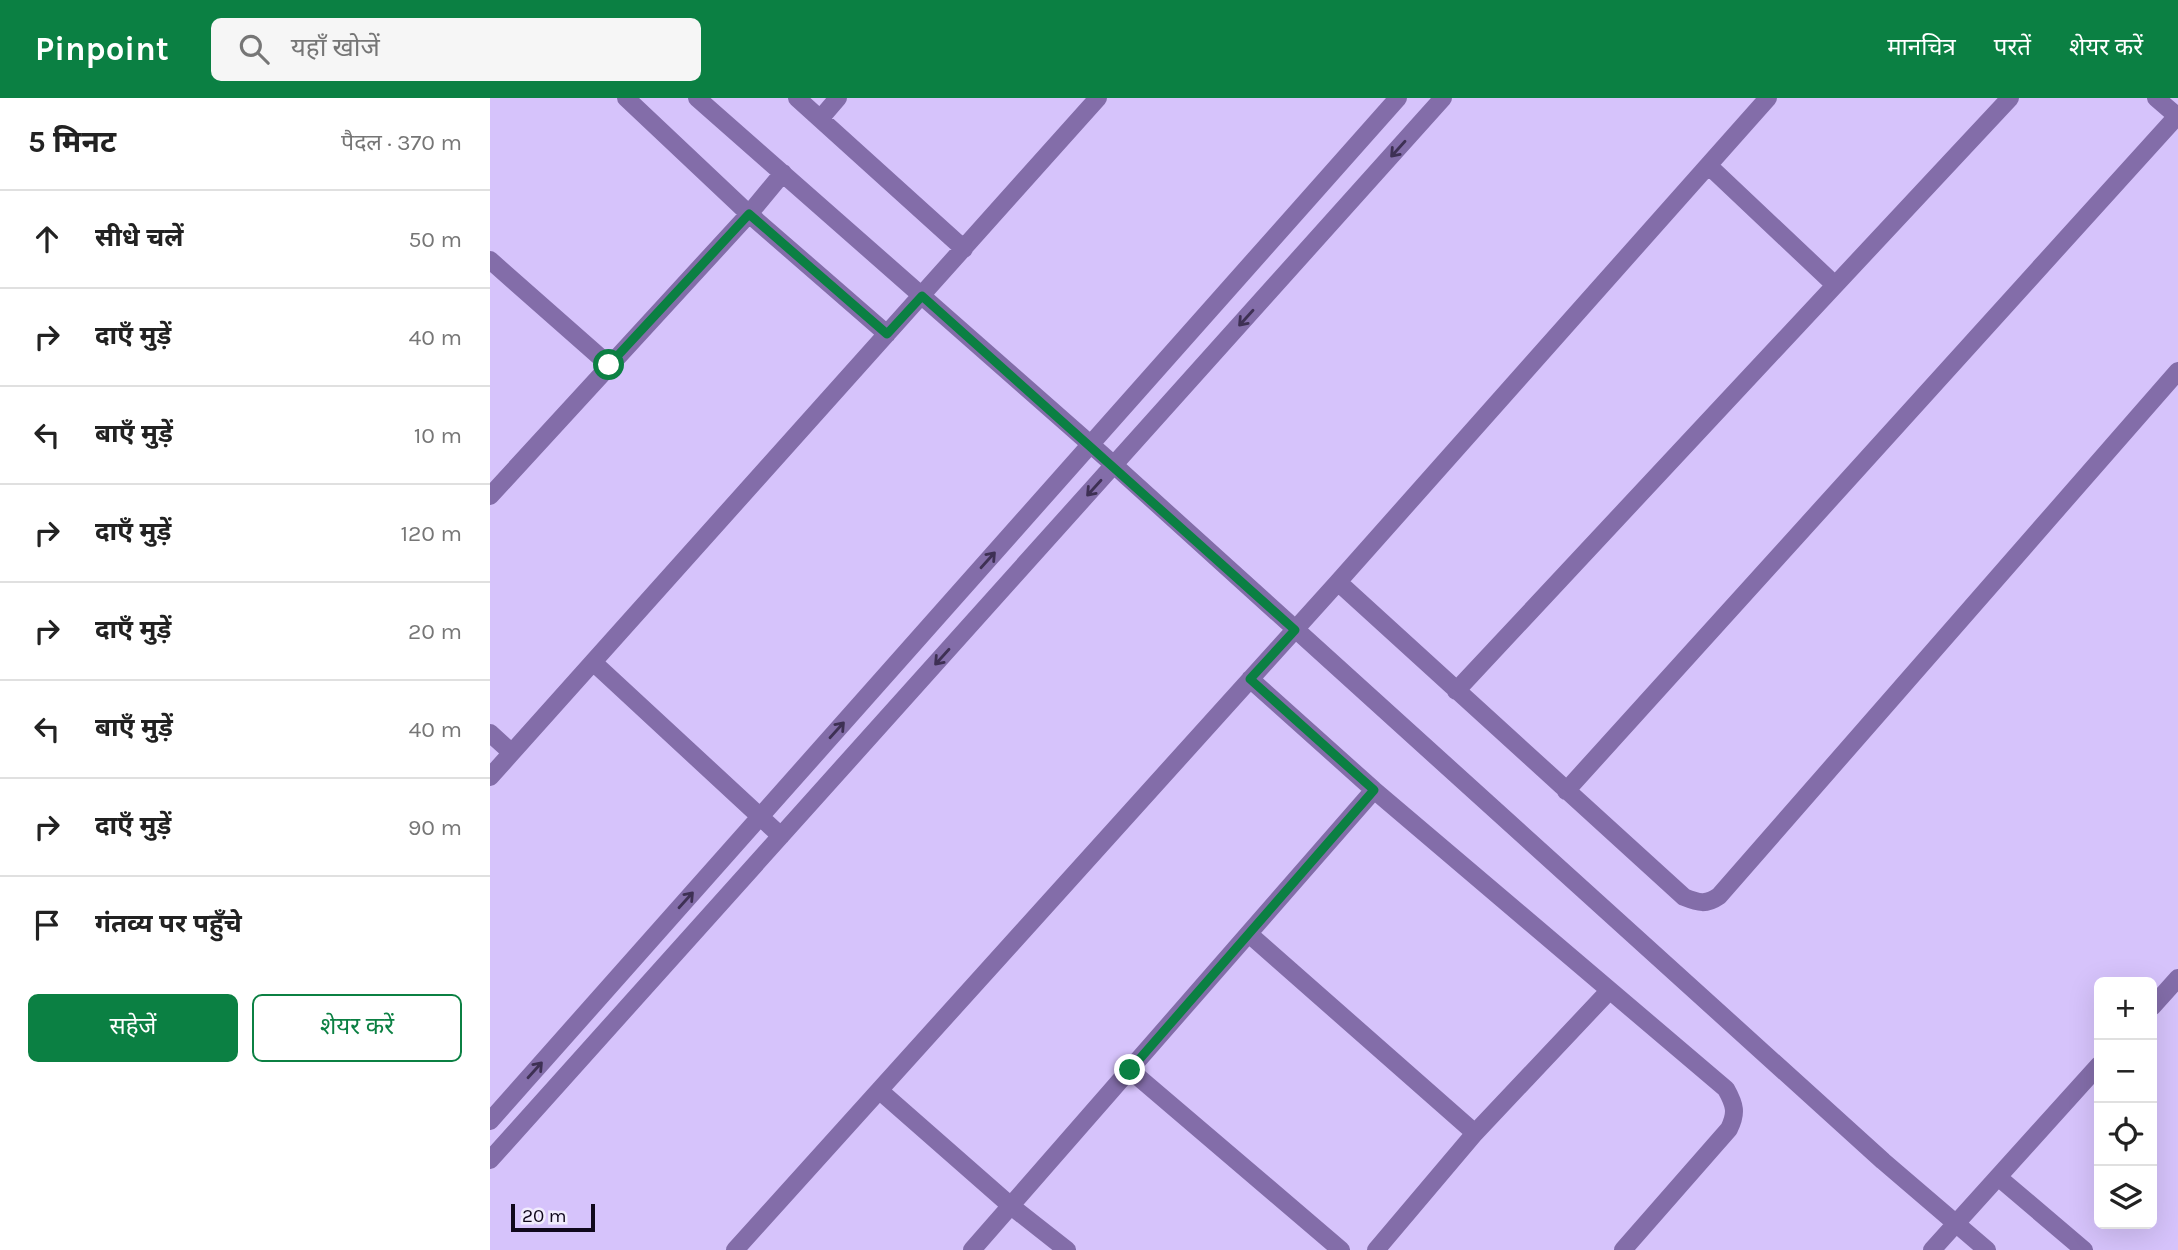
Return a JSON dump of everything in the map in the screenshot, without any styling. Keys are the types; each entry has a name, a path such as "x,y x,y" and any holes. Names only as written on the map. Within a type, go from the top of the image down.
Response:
{"street":[{"path":"626,98 749,214 887,334"},
{"path":"697,98 1091,445 1883,1161 1986,1250"},
{"path":"797,98 964,249"},
{"path":"820,119 838,98"},
{"path":"490,777 1098,98"},
{"path":"490,1121 1398,98"},
{"path":"734,1250 1295,630 1768,98"},
{"path":"1456,691 2010,98"},
{"path":"1566,791 2178,116 2156,98"},
{"path":"490,1160 1441,99"},
{"path":"1709,166 1835,285"},
{"path":"491,493 749,214 783,173"},
{"path":"490,260 609,365"},
{"path":"1338,582 1684,897 1699,903 1710,902 1719,896 2178,371"},
{"path":"593,662 781,836"},
{"path":"1250,679 1374,790 1726,1090 1734,1104 1735,1116 1730,1129 1623,1250"},
{"path":"490,733 512,752"},
{"path":"972,1250 1374,790"},
{"path":"1249,934 1475,1133"},
{"path":"2157,1001 2178,978"},
{"path":"1376,1250 1475,1133 1609,992"},
{"path":"1130,1070 1340,1250"},
{"path":"1932,1250 2094,1071"},
{"path":"880,1091 1011,1206 1067,1250"},
{"path":"1998,1177 2084,1250"}],"route":[{"path":"609,365 749,214 887,334 922,296 1295,630 1250,679 1374,790 1130,1070"}]}
